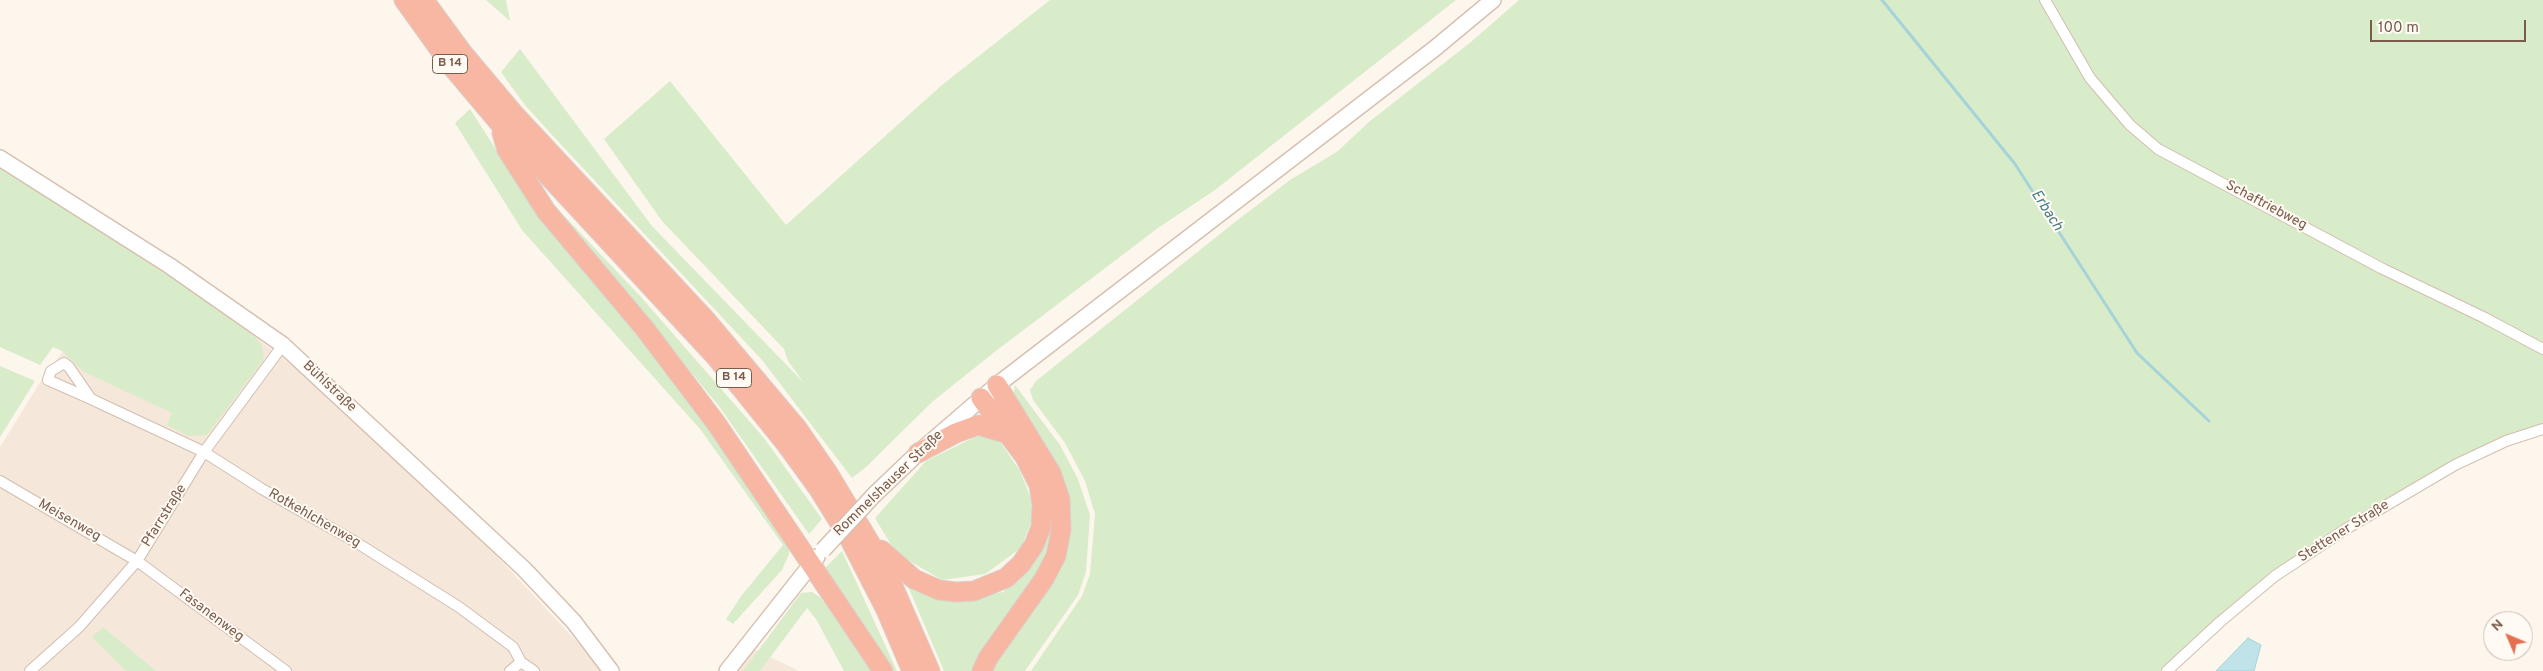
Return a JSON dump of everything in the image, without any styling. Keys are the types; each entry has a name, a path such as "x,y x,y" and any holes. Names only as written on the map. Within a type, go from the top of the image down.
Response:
{"highway":[{"name":"B 14","path":"404,0 452,67 501,125 715,356 792,451 818,488 853,545 886,610 912,671"},
{"name":"B 14","path":"424,0 462,52 533,136 706,320 767,390 818,458 870,541 898,594 930,671"},
{"path":"501,125 507,150 546,212 680,374 748,468 810,565 883,671"},
{"path":"982,671 1008,628 1044,579 1056,556 1061,530 1060,500 1051,473 997,386"},
{"name":"B 14","path":"870,541 914,579 939,590 956,592 974,591 1006,578 1021,564 1034,545 1041,527 1042,505 1039,485 1025,457 982,398"},
{"path":"918,453 956,433 978,425 1008,434"}],"main road":[{"name":"Rommelshauser Straße","path":"727,671 823,550 874,495 918,453 982,398 1077,322 1434,49 1493,0"},
{"name":"Bühlstraße","path":"0,158 170,266 283,345 524,569 574,622 611,671"},
{"path":"722,671 744,648"}],"street":[{"name":"Schaftriebweg","path":"2045,0 2090,78 2130,125 2158,149 2381,268 2486,318 2543,349"},
{"name":"Pfarrstraße","path":"30,671 79,627 137,561 204,452 283,345"},
{"name":"Rotkehlchenweg","path":"91,400 70,367 64,363 51,371 45,378 91,400 204,452 459,607 513,647 521,662 534,671"},
{"name":"Stettener Straße","path":"2167,671 2220,622 2276,576 2346,528 2455,465 2506,441 2543,429"},
{"name":"Meisenweg","path":"0,481 137,561"},
{"name":"Fasanenweg","path":"137,561 286,671"},
{"path":"510,671 521,662"}],"shaded area":[{"path":"137,251 181,280 298,370 481,539 604,671 0,671 0,447 39,384"},
{"path":"754,649 799,671 737,671"}],"green space":[{"path":"486,0 506,0 510,21"},
{"path":"1050,0 1456,0 1215,190 1158,228 992,354 932,402 865,468 852,478 762,360 524,104 501,72 520,49 652,226 804,383 788,361 784,349 662,221 604,139 670,81 786,225 942,85"},
{"path":"1519,0 2039,0 2086,80 2126,128 2154,153 2543,354 2543,426 2511,436 2300,555 2165,671 1031,671 1082,596 1090,574 1095,514 1085,481 1065,443 1033,400 1030,390 1036,381 1290,180 1338,151 1370,121 1471,42"},
{"path":"2049,0 2543,0 2543,345 2160,147 2134,123 2095,75"},
{"path":"470,109 543,223 630,324 696,409 789,546 789,554 782,570 733,624 726,619 742,595 783,545 700,429 522,230 455,123"},
{"path":"0,166 179,282 255,337 262,345 264,359 207,435 188,436 167,425 172,413 84,372 62,351 53,347 40,365 0,347"},
{"path":"536,186 641,297 764,438 822,519 809,534 718,405"},
{"path":"0,366 35,381 0,437"},
{"path":"1015,385 1060,445 1078,479 1090,515 1086,572 1078,595 1025,671 990,671 1000,648 1055,580 1070,528 1013,398"},
{"path":"994,402 999,404 1055,521 1044,566 976,671 944,671 907,584 952,601 1003,592 1033,563 1048,517"},
{"path":"981,434 1001,443 1020,471 1030,496 1033,517 1021,548 985,574 942,580 896,553 875,518 926,461"},
{"path":"842,551 897,671 892,671 823,570"},
{"path":"812,592 821,598 871,671 844,671 816,619 807,608 760,671 743,671 801,593"},
{"path":"103,627 156,671 126,671 92,637"}],"water":[{"path":"2248,638 2261,645 2254,671 2216,671"}],"waterway":[{"name":"Erbach","path":"1882,0 2015,164 2137,353 2209,421"}]}
